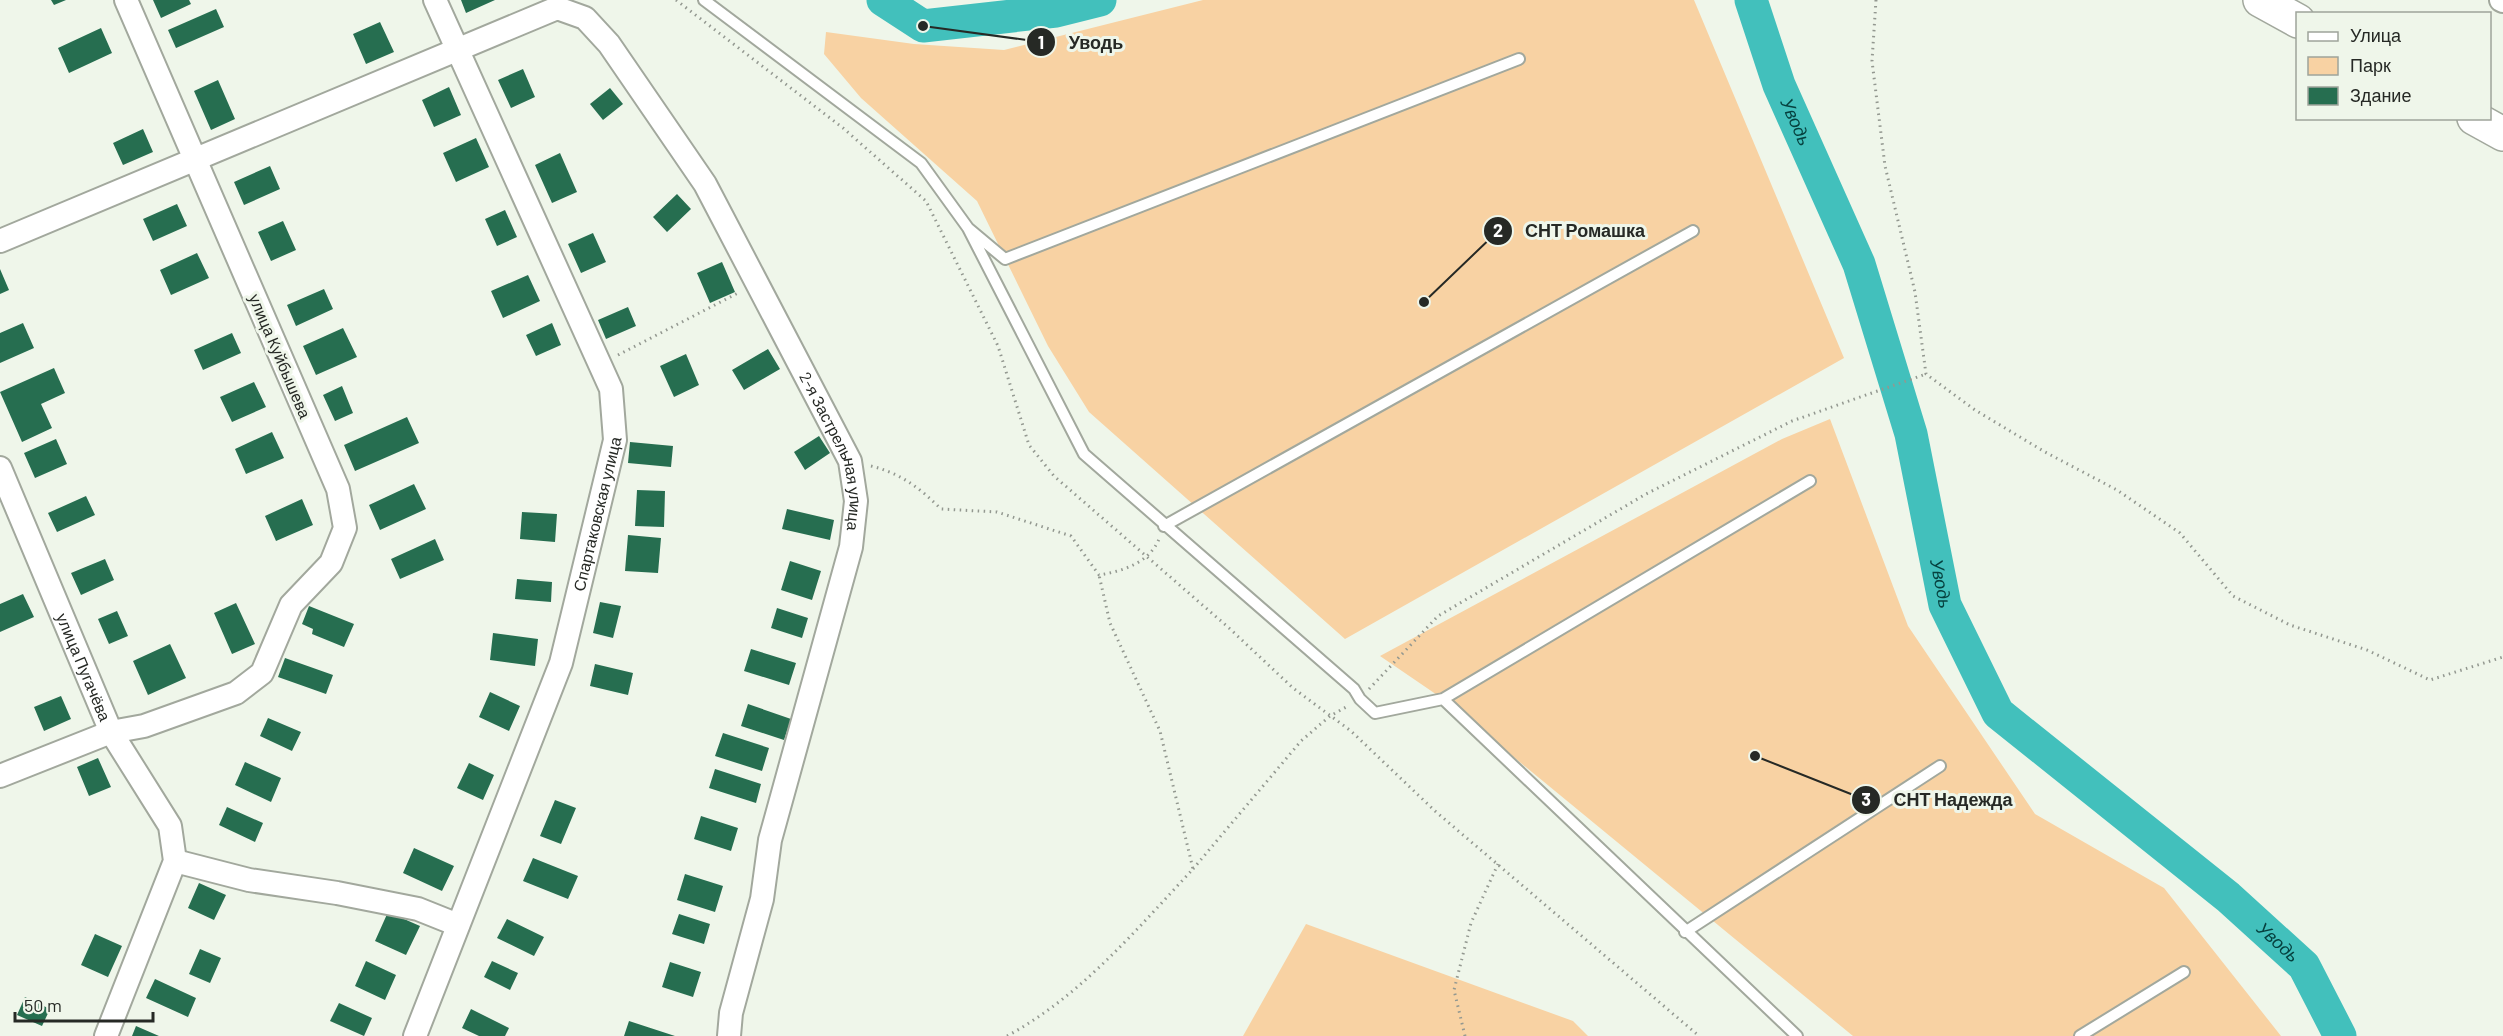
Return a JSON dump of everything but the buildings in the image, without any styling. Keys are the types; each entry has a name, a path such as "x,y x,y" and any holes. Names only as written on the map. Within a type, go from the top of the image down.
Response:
{"main road":[{"path":"2260,0 2296,20"},
{"path":"2478,120 2503,134"}],"street":[{"name":"улица Куйбышева","path":"0,776 111,732 144,726 236,693 262,673 291,605 332,563 345,528 338,489 126,0"},
{"name":"Спартаковская улица","path":"415,1036 561,663 615,440 611,389 435,0"},
{"name":"2-я Застрельная улица","path":"457,49 557,8 585,18 609,44 705,184 850,461 856,501 851,547 770,840 762,899 731,1013 729,1036"},
{"path":"0,241 457,49"},
{"name":"улица Пугачёва","path":"0,468 111,732 170,826 175,861"},
{"path":"106,1036 175,861 249,880 337,893 418,909 458,926"}],"lane":[{"path":"704,0 921,163 969,228 1084,454 1354,689 1360,699 1375,713 1443,699 1810,481"},
{"path":"969,228 1005,259 1519,59"},
{"path":"1164,526 1693,231"},
{"path":"1443,699 1685,932 1797,1036"},
{"path":"1685,932 1940,766"},
{"path":"2080,1036 2184,972"}],"path":[{"path":"676,0 843,129 926,201 998,346 1029,445 1054,476 1229,628 1293,688 1351,731 1435,811 1700,1036"},
{"path":"1876,0 1872,61 1885,166 1915,292 1926,374 1975,410 2045,452 2117,490 2180,533 2233,596 2290,625 2367,650 2430,680 2503,657"},
{"path":"600,364 757,283"},
{"path":"1006,1036 1038,1019 1101,967 1193,869 1301,741 1330,716 1360,699 1438,616 1646,494 1792,421 1926,374"},
{"path":"850,461 888,470 918,486 941,509 997,512 1071,536 1099,575 1110,623 1160,731 1193,869"},
{"path":"1099,575 1122,572 1153,551 1164,526"},
{"path":"1465,1036 1454,990 1472,923 1498,864"}],"green space":[{"path":"1203,0 1694,0 1844,358 1345,639 1089,412 1048,346 977,201 861,98 824,54 826,32 914,44 1004,50"},
{"path":"1830,419 1908,626 2035,814 2164,888 2281,1036 1853,1036 1443,699 1380,656 1782,439"},
{"path":"1306,924 1573,1021 1588,1036 1243,1036"}],"waterway":[{"name":"Уводь","path":"883,0 923,26 1056,11 1100,0"},
{"name":"Уводь","path":"1751,0 1779,85 1859,264 1911,434 1945,605 1998,713 2228,897 2304,966 2340,1036"}],"place":[{"name":"Уводь","path":"923,26"},
{"name":"СНТ Ромашка","path":"1424,302"},
{"name":"СНТ Надежда","path":"1755,756"}]}
